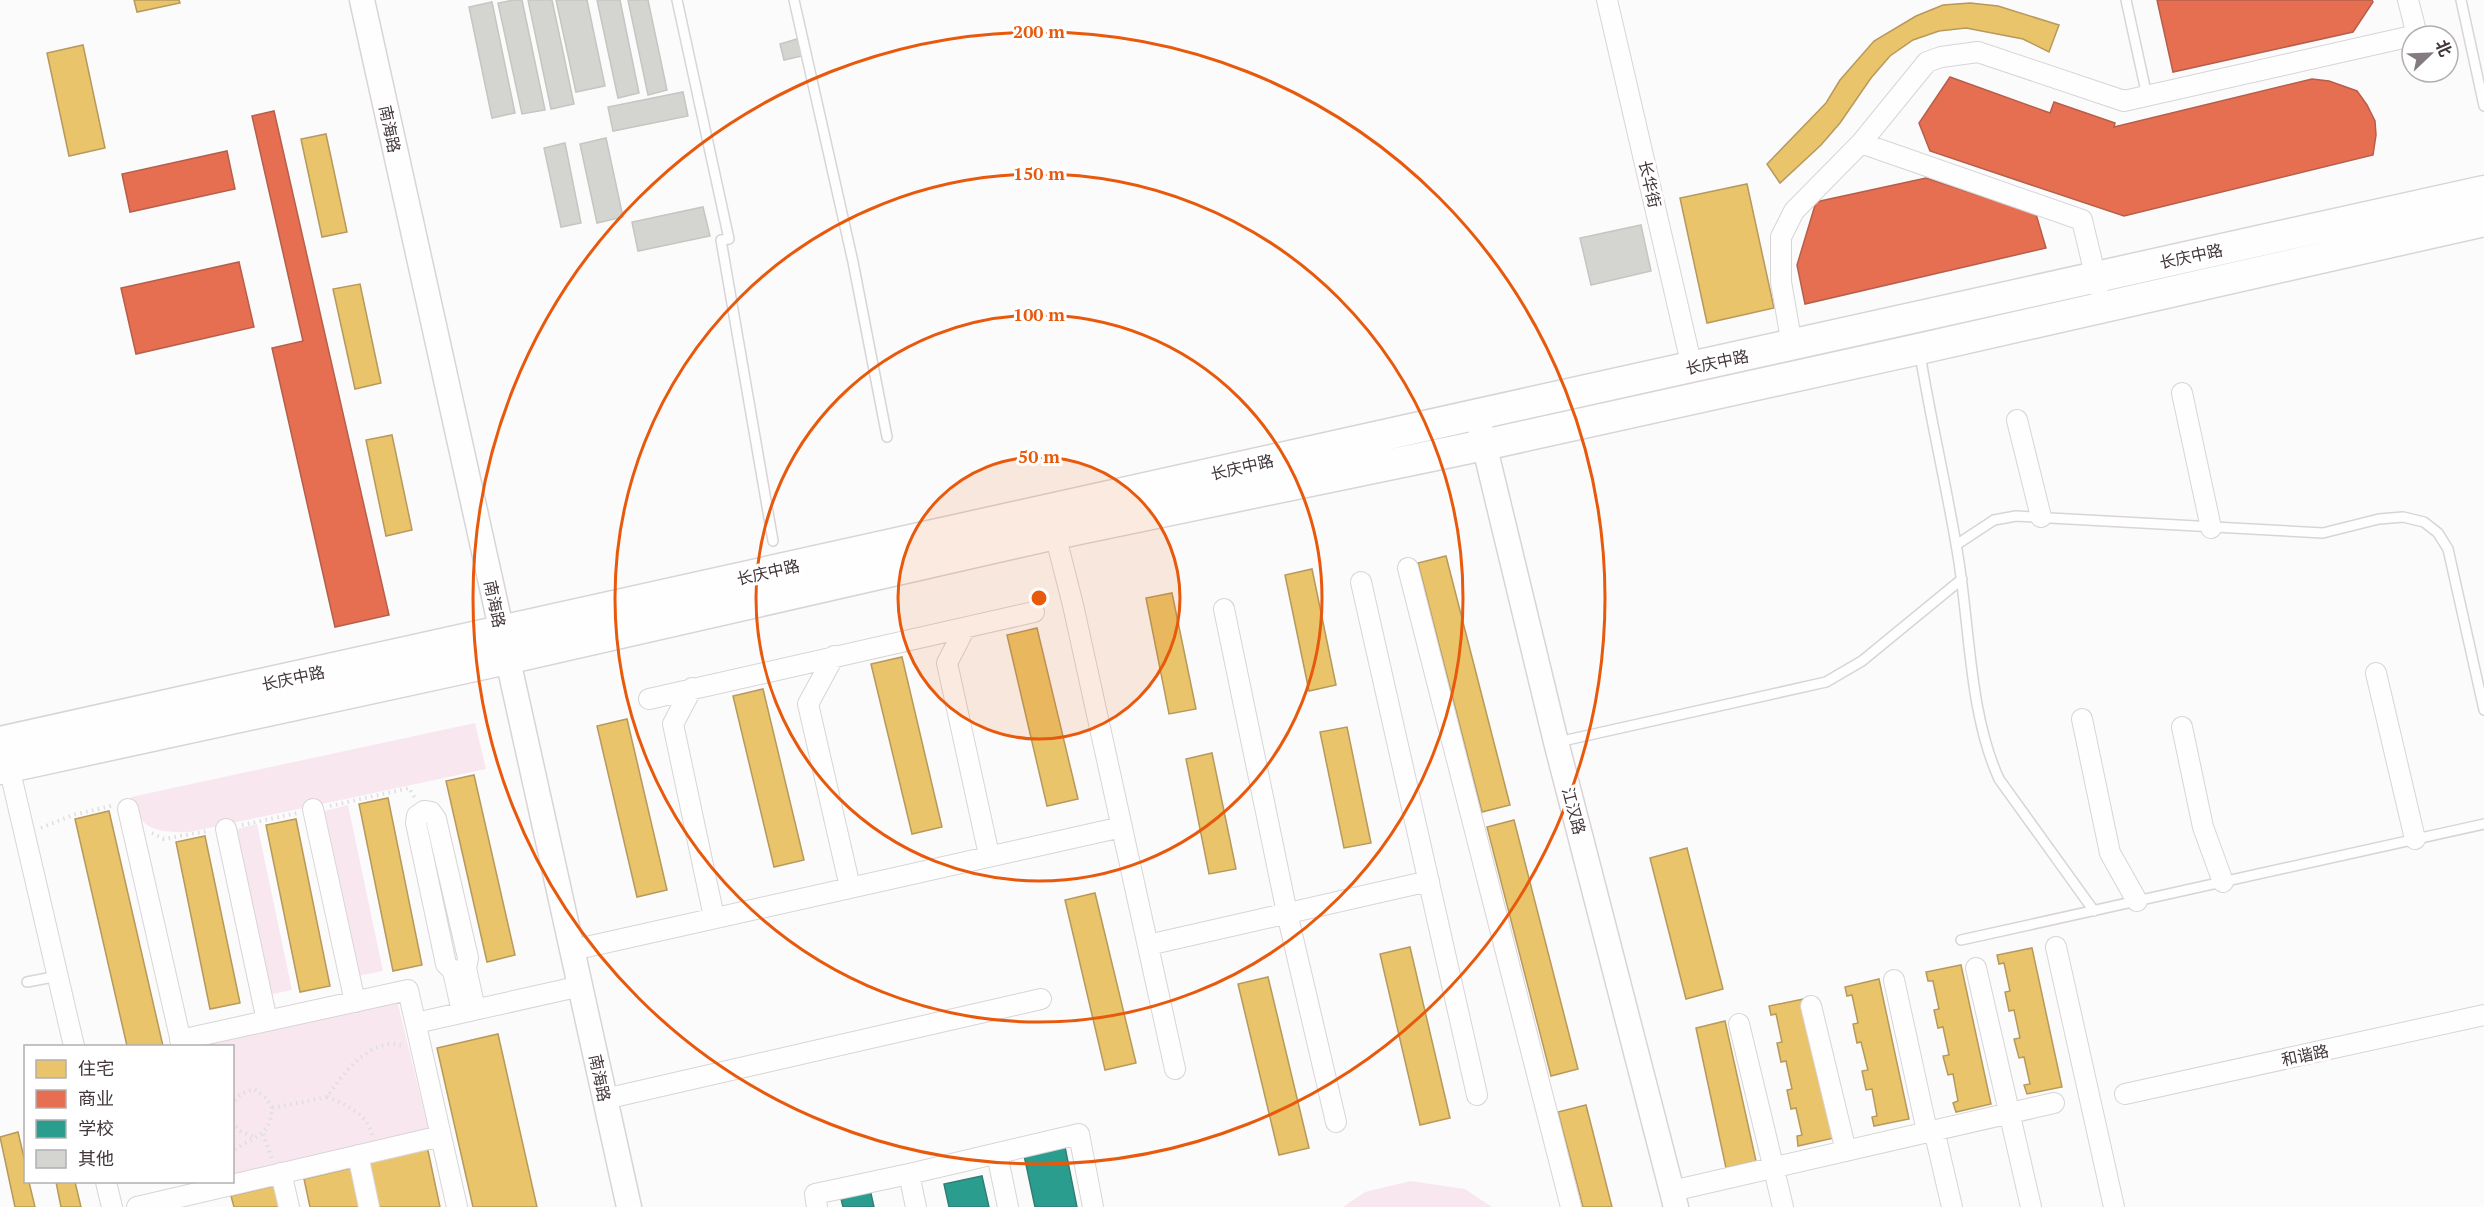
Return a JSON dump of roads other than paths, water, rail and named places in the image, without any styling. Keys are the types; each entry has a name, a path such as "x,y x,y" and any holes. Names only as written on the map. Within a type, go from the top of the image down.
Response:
{"main road":[{"name":"长庆中路","path":"504,645 1484,445 1919,349 2099,292 2484,191"},
{"name":"长庆中路","path":"3,760 504,645 1477,415 1792,345 2099,292 2484,221"}],"street":[{"name":"南海路","path":"362,0 629,1207"},
{"name":"长华街","path":"1607,0 1692,367"},
{"path":"2408,0 2414,24"},
{"path":"1792,345 1781,282 1781,237 1794,211 1861,143 1927,62 1961,53 1978,52 2124,101 2400,39"},
{"path":"1861,143 2082,220 2099,292"},
{"path":"2182,393 2211,528"},
{"name":"江汉路","path":"1477,415 1556,742 1674,1199"},
{"path":"2018,420 2041,517"},
{"path":"1055,534 1175,1069"},
{"path":"1408,568 1571,1207"},
{"path":"1361,582 1477,1095"},
{"path":"1224,609 1287,913 1336,1122"},
{"path":"649,699 1034,612"},
{"path":"965,628 947,663 989,855"},
{"path":"834,656 808,704 850,887"},
{"path":"2376,673 2415,839"},
{"path":"692,688 673,724 714,917"},
{"path":"2082,719 2110,853 2137,901"},
{"path":"2182,727 2203,827 2223,882"},
{"path":"3,760 74,1045"},
{"path":"128,809 181,1043 267,1021 408,990 457,1207"},
{"path":"314,809 355,1002"},
{"path":"423,811 431,812 436,819 468,958 459,969 446,964 416,823 417,816 423,811"},
{"path":"573,950 1122,827"},
{"path":"226,829 267,1021"},
{"path":"1148,945 1429,881"},
{"path":"2056,947 2114,1207"},
{"path":"1976,968 2031,1207"},
{"path":"459,969 469,1011"},
{"path":"1894,980 1952,1207"},
{"path":"416,1023 581,986"},
{"path":"605,1099 1041,999"},
{"path":"1811,1006 1846,1150"},
{"name":"和谐路","path":"2125,1094 2484,1016"},
{"path":"1739,1024 1783,1207"},
{"path":"1674,1199 1774,1168 2054,1103"},
{"path":"818,1207 814,1194 1079,1134 1093,1207"},
{"path":"137,1207 215,1193 281,1173 441,1136"},
{"path":"367,1153 369,1207"},
{"path":"997,1154 1008,1207"},
{"path":"281,1173 289,1207"},
{"path":"909,1174 916,1207"},
{"path":"106,1183 112,1207"}],"lane":[{"path":"676,0 729,239 721,240 773,541"},
{"path":"794,0 853,262 887,437"},
{"path":"2127,0 2147,96"},
{"path":"2461,0 2484,106"},
{"path":"1919,349 1962,579 1981,725 1989,758 1999,779 2094,911"},
{"path":"1956,545 1994,520 2016,516 2323,533 2379,519 2403,517 2424,522 2438,533 2448,549 2484,710"},
{"path":"1556,742 1826,682 1862,661 1962,579"},
{"path":"1961,940 2484,824"},
{"path":"27,982 58,976"}]}
